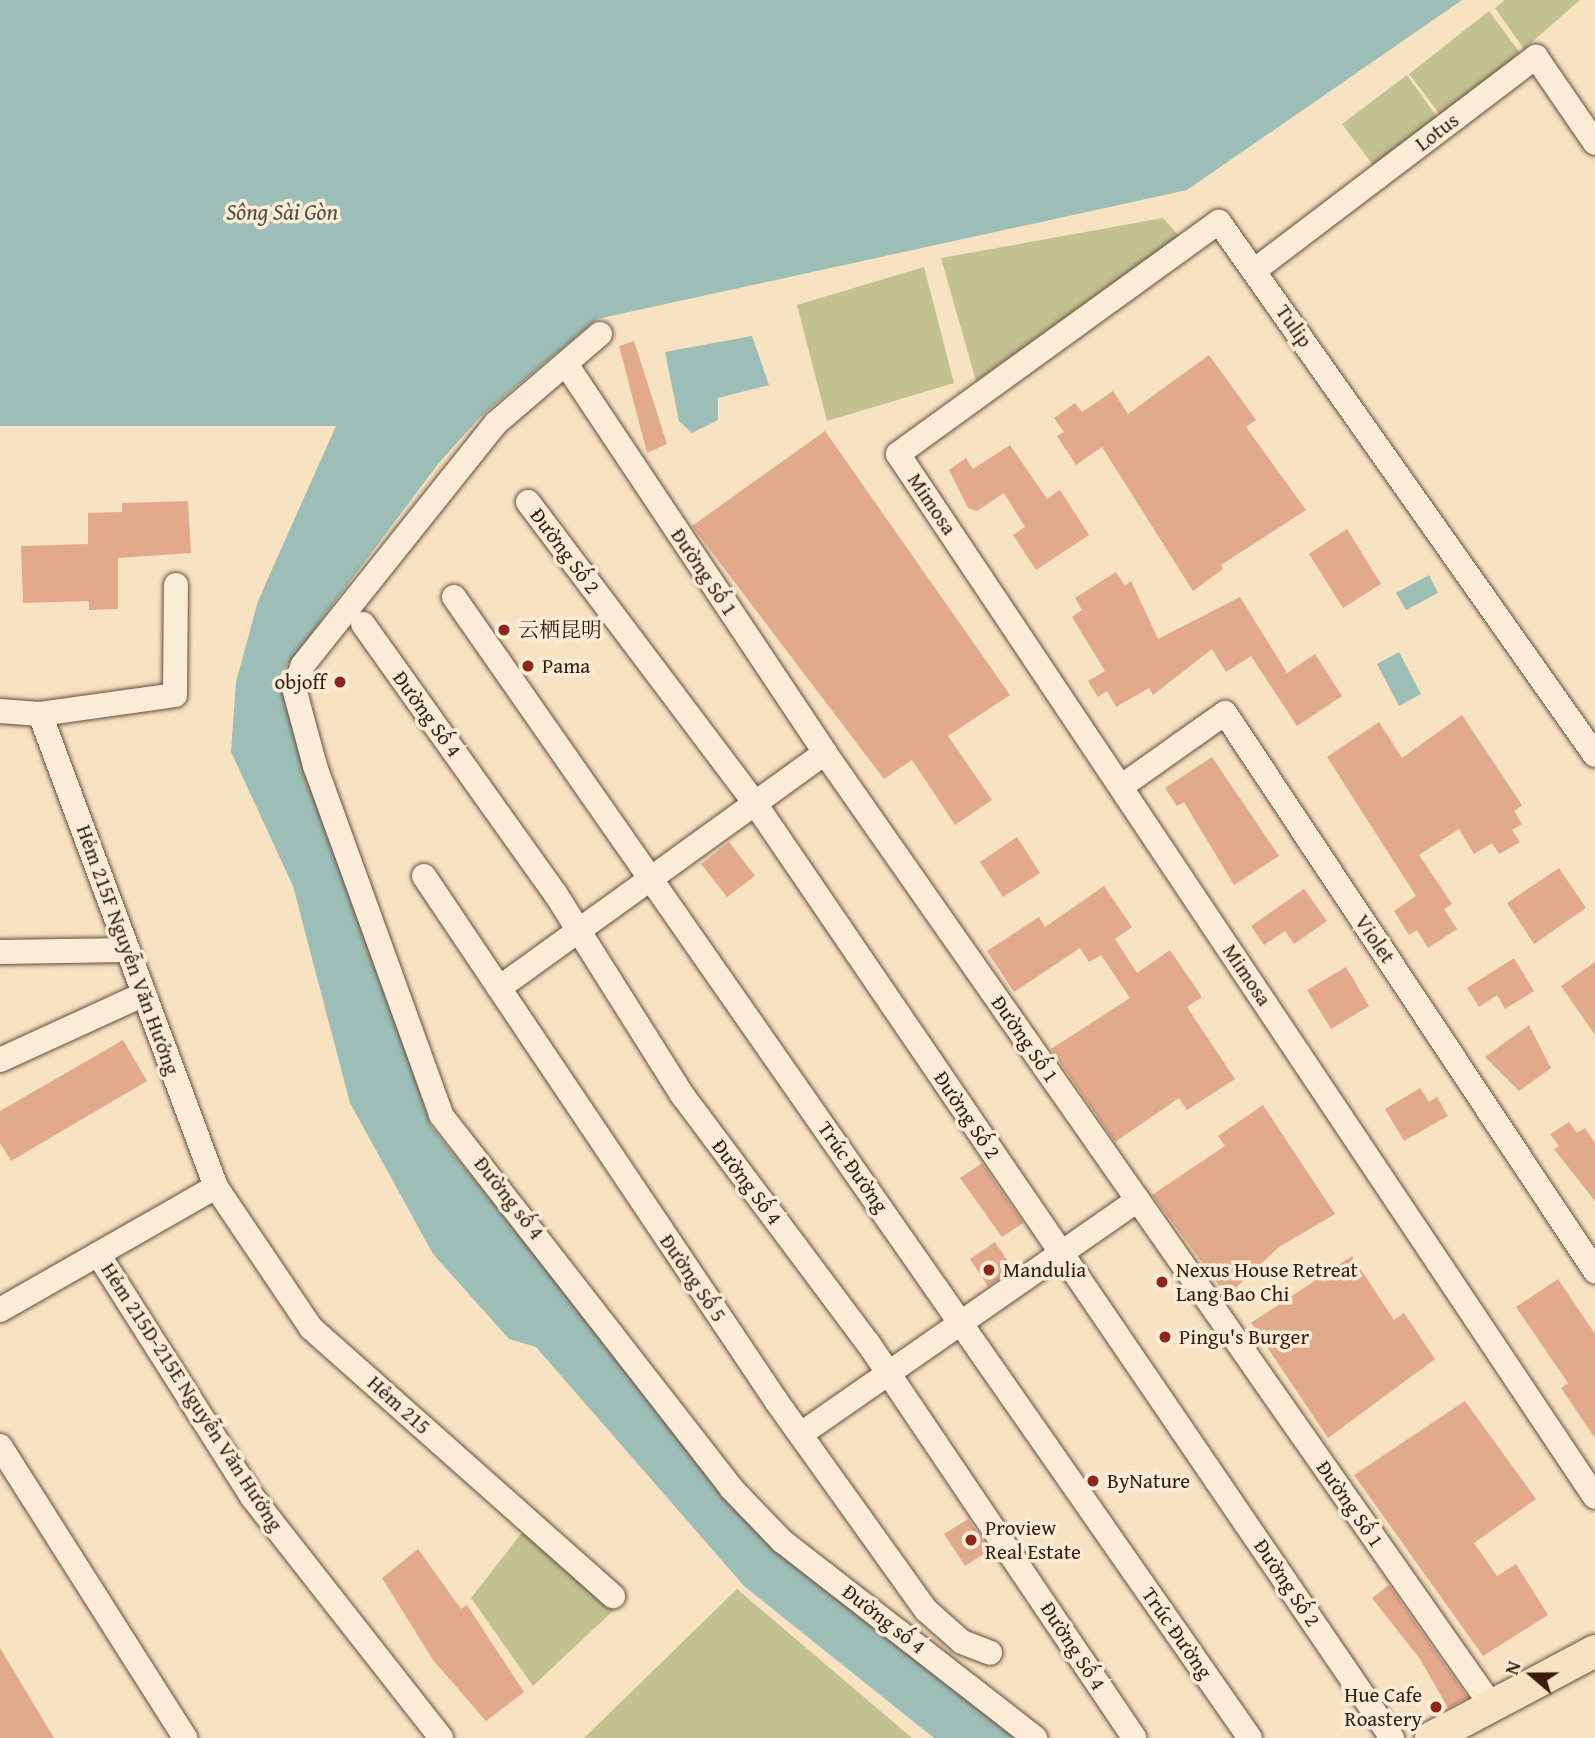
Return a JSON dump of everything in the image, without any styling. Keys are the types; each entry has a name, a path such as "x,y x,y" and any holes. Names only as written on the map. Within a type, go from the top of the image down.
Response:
{"main road":[{"path":"1431,1738 1595,1651"}],"street":[{"name":"Lotus","path":"1255,270 1536,57 1595,143"},
{"name":"Tulip","path":"897,442 1219,222 1595,755"},
{"name":"Đường số 4","path":"600,334 568,367 496,423 356,610 303,665 294,688 315,766 440,1115 731,1488 782,1541 1035,1738"},
{"name":"Đường Số 1","path":"568,367 825,753 1491,1705"},
{"name":"Mimosa","path":"897,442 1122,786 1595,1497"},
{"name":"Đường Số 2","path":"528,502 754,802 1392,1738"},
{"path":"0,711 40,714 175,695 176,585"},
{"name":"Trúc Đường","path":"454,597 1250,1738"},
{"name":"Đường Số 4","path":"356,610 577,928 682,1096 888,1373 1134,1738"},
{"name":"Violet","path":"1122,786 1225,713 1595,1270"},
{"name":"Hẻm 215F Nguyễn Văn Hưởng","path":"40,714 216,1187"},
{"path":"499,988 650,875 825,753"},
{"name":"Đường Số 5","path":"424,876 801,1434 926,1610 962,1642 990,1653"},
{"path":"0,952 128,950"},
{"path":"0,1060 144,994"},
{"path":"0,1310 216,1187"},
{"name":"Hẻm 215","path":"216,1187 311,1328 613,1596"},
{"path":"801,1434 1138,1200"},
{"name":"Hẻm 215D-215E Nguyễn Văn Hưởng","path":"99,1254 253,1499 441,1738"},
{"path":"0,1446 185,1738"}],"green space":[{"path":"1505,0 1580,0 1524,49 1495,8"},
{"path":"1489,11 1520,53 1441,116 1409,74"},
{"path":"1407,75 1437,117 1373,165 1342,124"},
{"path":"1163,218 1180,237 976,381 941,258"},
{"path":"924,267 954,383 827,421 797,305"},
{"path":"524,1530 616,1608 533,1686 471,1598"},
{"path":"737,1589 912,1738 584,1738"}],"water":[{"name":"Sông Sài Gòn","path":"0,0 1462,0 1187,190 597,319 481,416 438,464 280,675 431,1126 766,1543 783,1549 1023,1738 934,1738 744,1586 536,1347 509,1339 433,1254 350,1103 293,886 231,752 236,682 258,601 336,426 0,426"},
{"path":"752,336 769,385 718,398 718,420 692,433 679,421 665,352"},
{"path":"1429,575 1438,593 1406,610 1396,593"},
{"path":"1399,652 1421,694 1399,706 1377,664"}],"building":[{"path":"634,341 667,444 647,453 619,346"},
{"path":"1209,355 1256,420 1246,427 1306,510 1221,565 1223,569 1193,591 1102,447 1076,465 1057,436 1064,432 1054,418 1075,403 1082,412 1113,391 1128,414"},
{"path":"825,431 1010,695 948,736 992,800 955,825 912,760 884,779 692,526"},
{"path":"1010,445 1047,499 1060,490 1089,535 1036,570 1013,535 1025,527 1004,493 977,511 968,508 949,470 966,458 973,469"},
{"path":"188,501 191,553 118,558 118,609 89,610 89,601 23,603 21,546 88,544 88,513 122,512 122,503"},
{"path":"1347,529 1381,584 1343,608 1309,554"},
{"path":"1116,572 1125,586 1131,581 1158,639 1240,597 1287,673 1315,654 1342,696 1297,726 1251,656 1226,672 1212,649 1153,695 1149,688 1116,707 1107,691 1098,697 1088,681 1105,671 1072,617 1082,610 1075,598"},
{"path":"1462,715 1522,805 1514,811 1522,824 1512,830 1520,842 1499,854 1492,843 1474,854 1459,829 1419,855 1452,904 1444,909 1457,929 1428,948 1417,930 1409,935 1394,911 1416,896 1327,757 1379,722 1402,758"},
{"path":"1212,757 1279,856 1234,885 1184,802 1177,806 1165,788"},
{"path":"1017,837 1040,873 1003,897 980,862"},
{"path":"729,842 755,876 727,897 701,864"},
{"path":"1559,868 1586,908 1534,944 1507,903"},
{"path":"1104,886 1132,927 1115,939 1137,973 1170,950 1202,997 1187,1007 1235,1079 1187,1110 1179,1098 1115,1142 1051,1049 1130,998 1101,955 1089,962 1080,948 1014,992 987,951 1039,917 1045,927"},
{"path":"1304,889 1327,921 1294,944 1285,931 1264,945 1251,926"},
{"path":"1514,958 1534,991 1505,1009 1497,995 1479,1007 1467,988"},
{"path":"1595,962 1595,1035 1561,986"},
{"path":"1346,967 1369,1006 1331,1029 1307,990"},
{"path":"1529,1025 1551,1068 1519,1091 1485,1057"},
{"path":"123,1040 147,1081 11,1161 0,1143 0,1111"},
{"path":"1420,1088 1429,1102 1437,1097 1448,1116 1404,1141 1385,1109"},
{"path":"1263,1105 1335,1214 1279,1247 1227,1296 1152,1195 1225,1146 1218,1136"},
{"path":"1569,1122 1577,1133 1585,1128 1595,1143 1595,1201 1554,1149 1559,1146 1550,1134"},
{"path":"982,1163 1023,1223 1002,1237 960,1178"},
{"path":"995,1242 1013,1269 988,1286 970,1259"},
{"path":"1352,1256 1394,1320 1404,1313 1435,1359 1328,1438 1251,1323"},
{"path":"1558,1279 1595,1334 1595,1438 1561,1388 1568,1383 1516,1307"},
{"path":"1465,1401 1536,1499 1474,1543 1497,1576 1516,1564 1548,1615 1483,1656 1354,1475"},
{"name":"Proview Real Estate","path":"968,1519 990,1550 965,1566 944,1534"},
{"path":"418,1549 461,1609 467,1605 524,1692 486,1721 433,1660 382,1578"},
{"path":"1389,1585 1468,1698 1448,1708 1420,1659 1372,1598"},
{"path":"0,1648 54,1738 0,1738"}],"place":[{"name":"云栖昆明","path":"504,630"},
{"name":"Pama","path":"528,666"},
{"name":"objoff","path":"340,682"},
{"name":"Mandulia","path":"989,1270"},
{"name":"Nexus House Retreat Lang Bao Chi","path":"1162,1282"},
{"name":"Pingu's Burger","path":"1165,1337"},
{"name":"ByNature","path":"1093,1481"},
{"name":"Proview Real Estate","path":"971,1540"},
{"name":"Hue Cafe Roastery","path":"1436,1707"}]}
